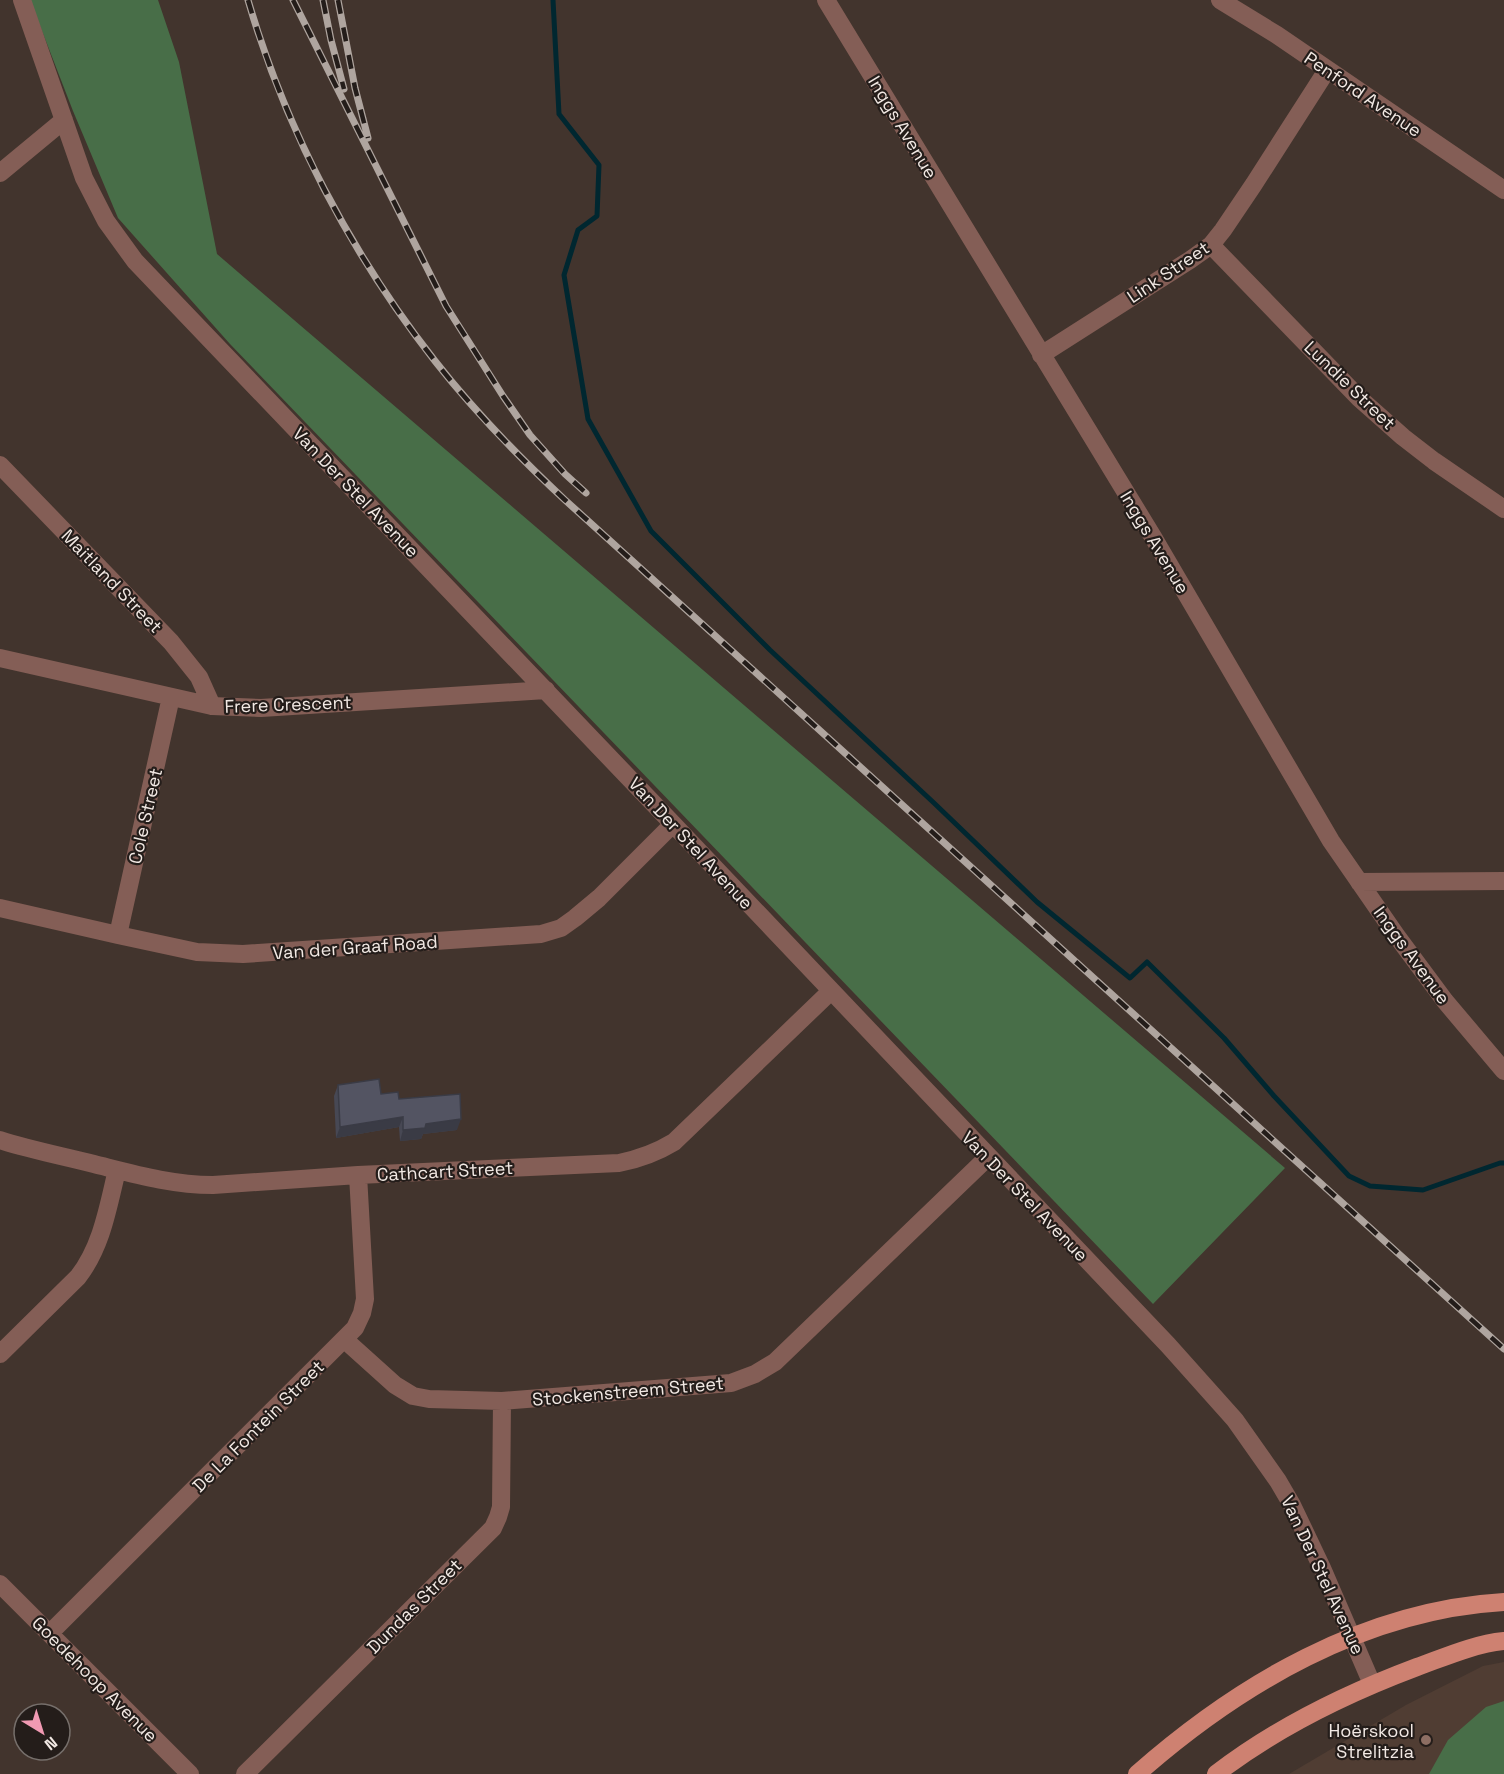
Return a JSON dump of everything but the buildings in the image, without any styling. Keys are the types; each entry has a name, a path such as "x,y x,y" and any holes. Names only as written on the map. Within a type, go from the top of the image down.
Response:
{"main road":[{"path":"1137,1774 1190,1728 1249,1689 1352,1636 1398,1620 1446,1608 1504,1602"},
{"path":"1216,1774 1242,1754 1319,1708 1372,1684 1454,1653 1504,1641"}],"street":[{"name":"Van Der Stel Avenue","path":"22,0 84,178 116,235 135,261 1168,1345 1235,1420 1272,1471 1292,1505 1372,1684"},
{"name":"Inggs Avenue","path":"826,0 1159,547 1331,841 1445,1001 1504,1071"},
{"name":"Penford Avenue","path":"1220,0 1499,183"},
{"name":"Link Street","path":"1041,355 1211,245 1254,184 1327,70"},
{"path":"0,173 64,120"},
{"name":"Lundie Street","path":"1211,245 1359,398 1434,461 1504,509"},
{"name":"Maitland Street","path":"0,465 171,642 199,677 212,706"},
{"name":"Frere Crescent","path":"0,658 212,706 271,708 546,690"},
{"name":"Cole Street","path":"118,936 171,697"},
{"name":"Van der Graaf Road","path":"0,908 197,952 243,954 551,932 567,925 586,909 673,824"},
{"path":"1359,882 1504,882"},
{"name":"Cathcart Street","path":"0,1140 117,1170 169,1182 194,1185 619,1163 636,1160 674,1142 831,991"},
{"name":"Stockenstreem Street","path":"345,1340 395,1385 413,1396 429,1399 502,1401 730,1383 754,1374 775,1362 988,1157"},
{"path":"0,1354 78,1277 92,1258 117,1170"},
{"name":"De La Fontein Street","path":"50,1633 355,1328 365,1299 358,1175"},
{"name":"Dundas Street","path":"245,1774 493,1528 501,1507 502,1401"},
{"name":"Goedehoop Avenue","path":"0,1584 190,1774"}],"shaded area":[{"name":"Hoërskool Strelitzia","path":"1504,1662 1504,1774 1289,1774 1406,1705 1483,1666"}],"green space":[{"path":"30,0 158,0 179,62 217,254 1285,1168 1153,1304 230,344 118,218"},
{"path":"1504,1701 1504,1774 1429,1774 1448,1740 1486,1707"}],"waterway":[{"path":"553,0 559,114 599,165 597,216 578,230 564,275 588,419 651,531 770,650 1037,902 1130,978 1147,962 1224,1038 1274,1096 1349,1176 1370,1186 1423,1190 1504,1163"}],"railway":[{"path":"248,0 281,96 324,189 349,234 404,320 450,380 497,433 565,500 1504,1349"},
{"path":"293,0 446,306 530,435 565,474 586,493"},
{"path":"323,0 344,89"},
{"path":"338,0 355,88 368,138"}],"place":[{"name":"Hoërskool Strelitzia","path":"1426,1740"}]}
